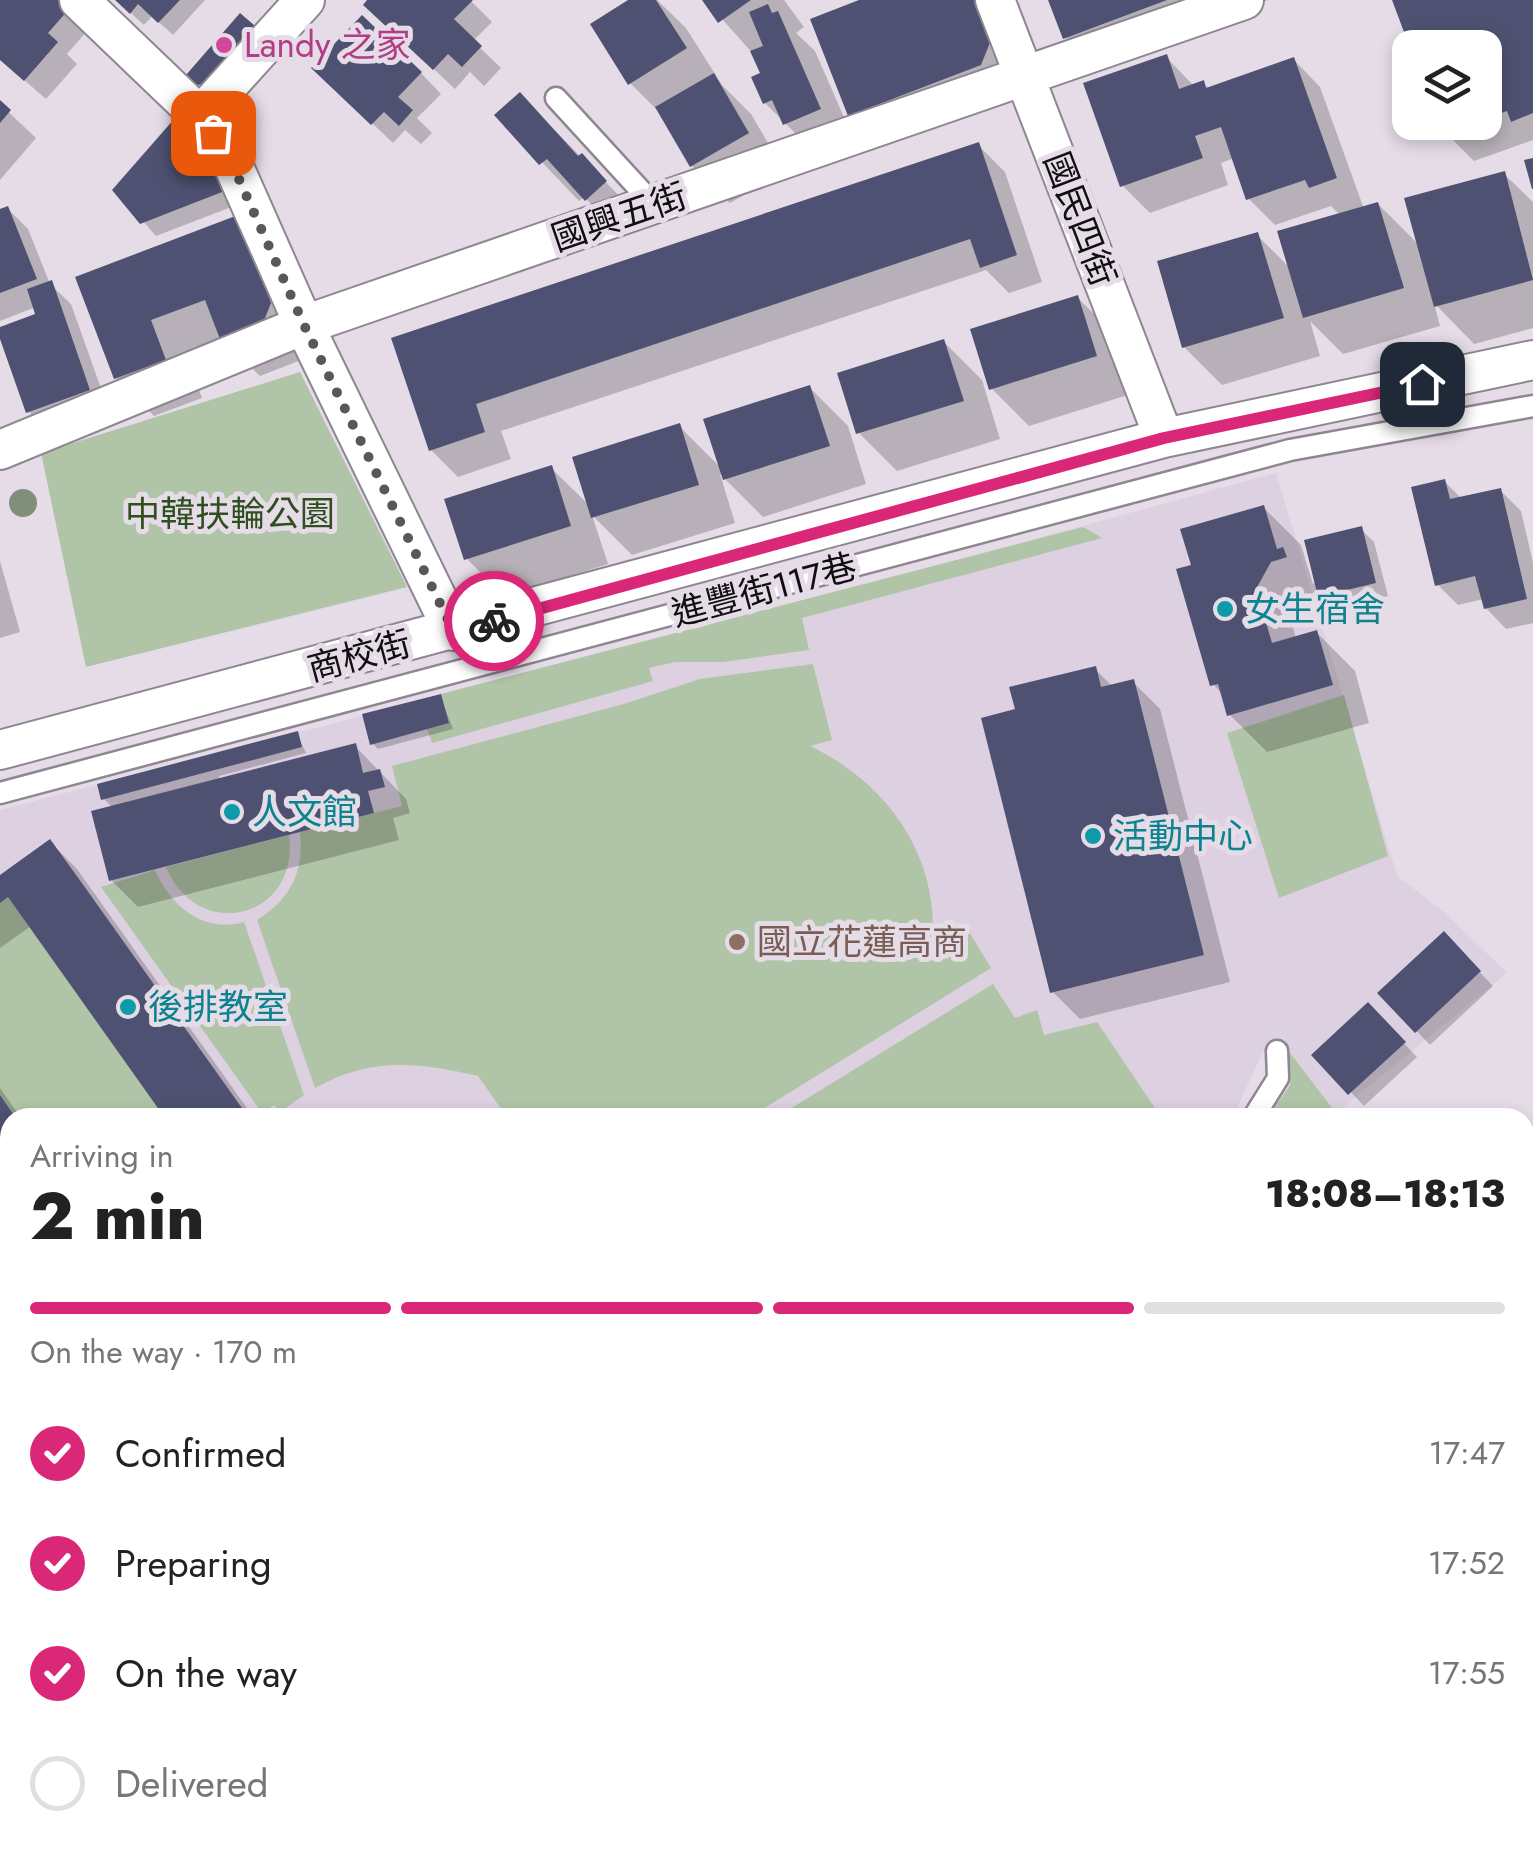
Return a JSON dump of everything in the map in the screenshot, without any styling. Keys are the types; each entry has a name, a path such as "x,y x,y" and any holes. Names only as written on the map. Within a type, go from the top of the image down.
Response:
{"street":[{"path":"79,0 200,116 226,150 304,325 454,632"},
{"path":"200,116 304,0"},
{"name":"國民四街","path":"995,0 1164,438"},
{"name":"國興五街","path":"0,450 304,325 1244,0"},
{"name":"商校街","path":"0,750 454,632 1164,438 1533,360"}],"lane":[{"path":"556,98 654,205"},
{"name":"進豐街117巷","path":"0,793 1290,450 1533,406"},
{"path":"1259,1108 1278,1078 1278,1051"}],"shaded area":[{"name":"國立花蓮高商","path":"1276,473 1397,876 1443,911 1507,973 1342,1108 1332,1108 1287,1049 1262,1053 1237,1108 0,1108 0,810 852,589"}],"green space":[{"name":"中韓扶輪公園","path":"300,372 407,587 86,667 41,453"},
{"path":"1083,527 1102,538 802,618 809,650 723,662 675,662 649,668 653,681 432,743 427,729 449,723 441,694"},
{"path":"813,664 832,740 810,746 863,780 904,827 928,883 933,914 932,947 966,927 991,968 765,1108 501,1108 478,1076 414,1065 356,1071 315,1088 257,920 279,903 293,883 300,860 300,832 402,806 392,766 624,704 700,679"},
{"path":"1344,695 1388,856 1279,898 1227,733"},
{"path":"289,835 288,864 279,886 263,902 244,911 222,913 200,906 181,891 166,867"},
{"path":"155,870 169,895 190,914 215,924 244,922 304,1095 286,1108 258,1108 101,887"},
{"path":"8,897 159,1108 9,1108 0,1095 0,903"},
{"path":"993,984 1015,1018 1037,1010 1044,1035 1097,1022 1155,1108 792,1108"},
{"path":"1287,1049 1332,1108 1274,1108 1290,1085"}],"building":[{"path":"0,0 59,0 69,9 48,33 58,42 24,81 0,60"},
{"path":"115,0 180,0 158,23 138,4 130,14"},
{"path":"367,0 473,0 454,19 482,46 462,67 448,54 433,70 363,5"},
{"path":"628,0 656,0 687,48 628,85 590,24"},
{"path":"702,0 751,0 718,23"},
{"path":"859,0 976,0 991,40 981,65 848,116 810,19"},
{"path":"1048,0 1167,0 1063,39"},
{"path":"1392,0 1533,0 1533,113 1511,122 1507,111 1502,113 1502,30 1403,30"},
{"path":"768,4 772,13 778,11 821,109 783,125 772,100 763,104 751,77 760,73 750,51 763,46 749,12"},
{"path":"240,13 262,32 217,83 197,85 186,75"},
{"path":"362,15 422,72 398,97 413,110 399,126 384,112 371,125 311,68"},
{"path":"1167,54 1179,89 1204,80 1206,88 1294,57 1337,178 1309,188 1305,180 1246,200 1221,127 1195,136 1203,158 1120,187 1083,83"},
{"path":"714,73 749,133 690,167 655,107"},
{"path":"520,92 578,156 582,153 607,181 585,201 547,159 539,165 494,115"},
{"path":"0,100 11,110 0,123"},
{"path":"175,118 206,144 181,174 211,162 222,192 140,224 112,190"},
{"path":"979,142 1017,255 980,268 970,239 476,404 485,432 429,451 391,338"},
{"path":"1533,158 1533,189 1532,189 1524,160"},
{"path":"1505,171 1533,280 1434,307 1404,198"},
{"path":"1378,202 1404,288 1303,318 1277,231"},
{"path":"8,206 37,279 0,293 0,209"},
{"path":"238,215 271,303 263,323 220,339 205,300 151,320 166,360 114,379 75,277"},
{"path":"1258,232 1284,318 1182,348 1157,261"},
{"path":"52,280 90,390 26,413 0,339 0,327 35,314 27,289"},
{"path":"1078,295 1097,356 989,390 970,329"},
{"path":"944,339 964,401 856,434 837,373"},
{"path":"810,385 830,446 723,480 703,419"},
{"path":"680,423 699,485 591,518 572,457"},
{"path":"552,465 571,526 464,560 444,499"},
{"path":"1445,479 1450,499 1501,488 1527,599 1484,609 1475,576 1435,586 1411,487"},
{"name":"女生宿舍","path":"1264,505 1277,549 1283,547 1287,557 1271,562 1256,589 1272,643 1317,630 1333,685 1227,716 1218,684 1210,686 1176,569 1191,565 1180,529"},
{"path":"1362,526 1376,583 1318,597 1304,540"},
{"name":"活動中心","path":"1096,666 1101,687 1134,679 1204,955 1050,993 981,718 1015,709 1009,687"},
{"path":"441,694 449,723 370,745 362,714"},
{"path":"298,731 302,747 101,800 97,784"},
{"name":"人文館","path":"356,743 363,773 380,769 385,787 368,791 374,813 109,881 91,811"},
{"name":"後排教室","path":"50,839 242,1108 158,1108 8,897 0,903 0,875"},
{"path":"1444,931 1481,971 1415,1033 1377,993"},
{"path":"1368,1002 1406,1042 1348,1095 1311,1055"}],"way so far":[{"path":"213,133 226,150 304,325 454,632 494,621"}],"place":[{"name":"Landy 之家","path":"224,45"},
{"name":"女生宿舍","path":"1225,609"},
{"name":"人文館","path":"232,812"},
{"name":"活動中心","path":"1093,836"},
{"name":"國立花蓮高商","path":"737,942"},
{"name":"後排教室","path":"128,1007"}],"route":[{"path":"494,621 1164,438 1422,384"}]}
